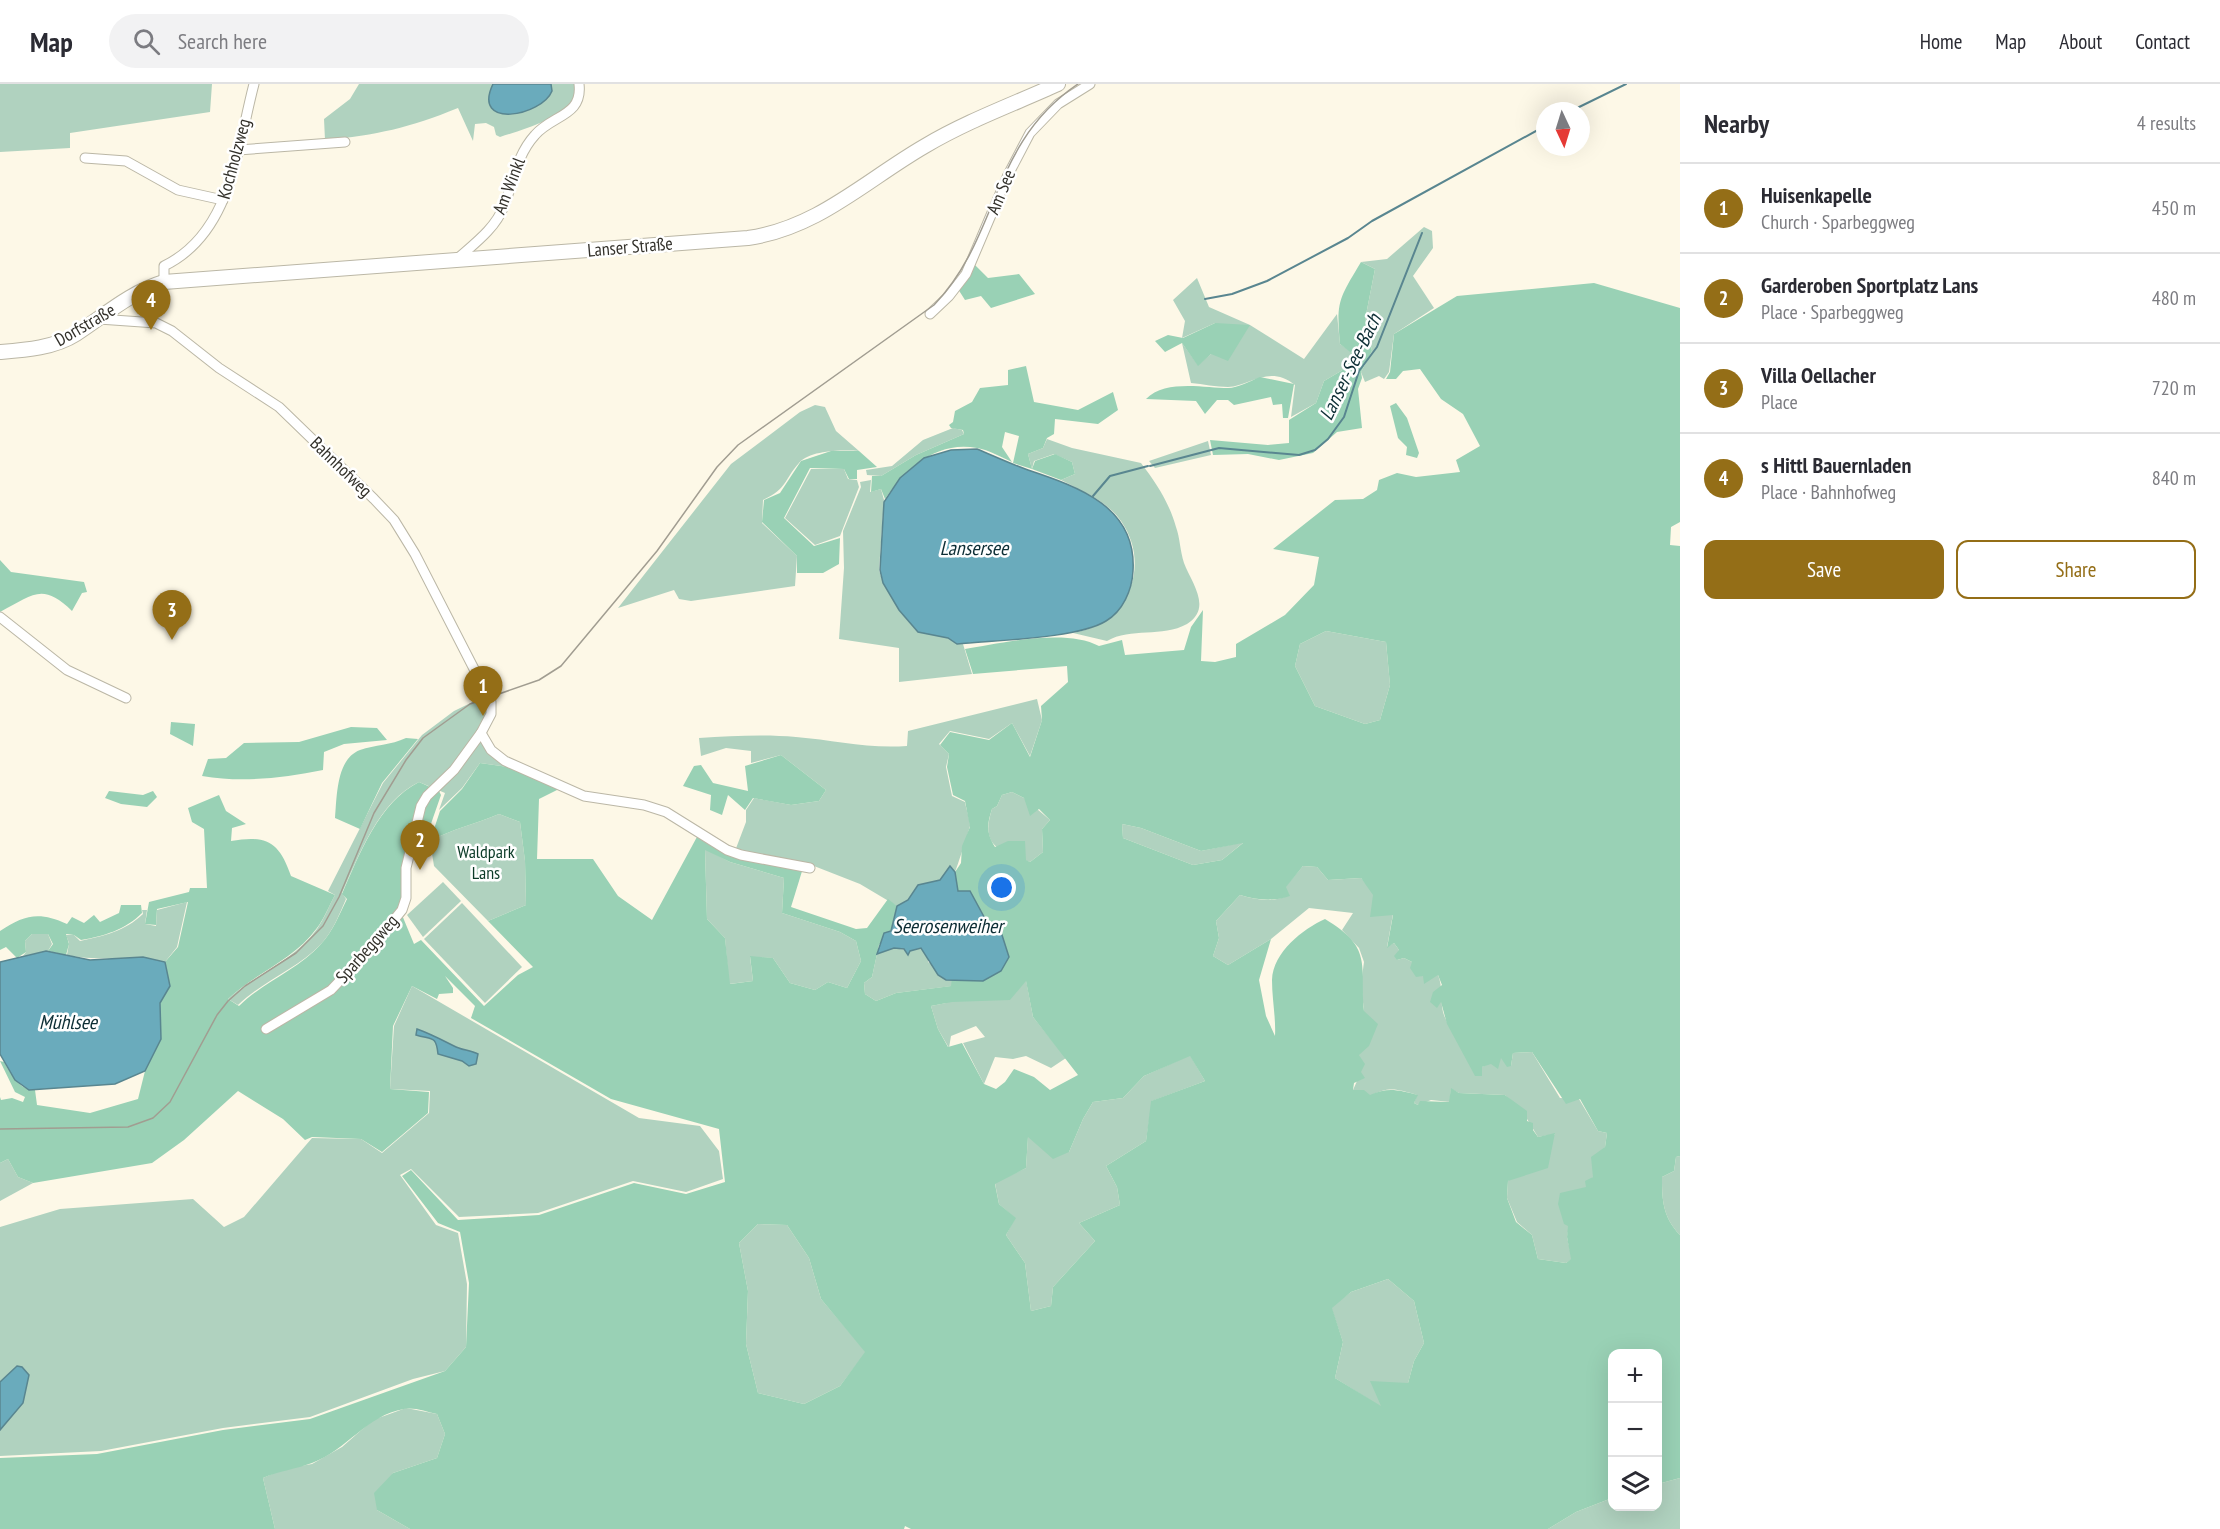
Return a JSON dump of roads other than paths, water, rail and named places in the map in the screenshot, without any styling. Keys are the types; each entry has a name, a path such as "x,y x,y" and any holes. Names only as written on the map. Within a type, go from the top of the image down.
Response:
{"main road":[{"name":"Lanser Straße","path":"164,282 748,238 776,232 826,211 935,140 1058,84"},
{"name":"Dorfstraße","path":"0,352 23,351 56,343 76,334 97,318 140,292 164,282"}],"street":[{"name":"Kochholzweg","path":"164,282 164,266 177,260 200,240 224,200 254,84"},
{"name":"Am Winkl","path":"455,261 492,228 504,207 520,154 536,133 575,107 581,97 579,84"},
{"name":"Am See","path":"930,314 949,296 966,274 1008,175 1030,133 1058,104 1090,84"},
{"path":"238,150 345,142"},
{"path":"85,158 126,161 178,190 224,200"},
{"name":"Bahnhofweg","path":"97,318 156,323 175,333 219,368 279,407 386,510 403,534 438,596 489,696 491,714"},
{"path":"0,617 67,670 126,698"},
{"name":"Sparbeggweg","path":"266,1029 330,990 396,918 406,900 406,868 421,806 427,796 454,770 481,733 491,714"},
{"path":"481,733 491,750 505,760 584,796 644,805 666,812 728,850 741,855 810,868"}],"water":[{"path":"493,84 551,84 552,91 546,100 523,112 499,113 492,108 489,99"},
{"name":"Lansersee","path":"977,449 1085,493 1115,515 1132,549 1133,571 1126,599 1112,617 1093,627 1076,632 957,644 948,638 918,632 899,610 883,583 880,570 884,502 900,478 924,458 951,450"},
{"name":"Seerosenweiher","path":"950,866 955,872 958,891 970,891 988,924 1002,935 1009,957 1001,971 983,981 946,980 938,975 921,948 910,951 908,955 904,949 894,948 877,954 884,933 891,931 897,906 908,900 918,885 940,880"},
{"name":"Mühlsee","path":"46,951 90,960 143,957 165,962 170,986 160,1003 161,1039 145,1071 115,1084 29,1090 15,1080 0,1054 0,962"},
{"path":"417,1029 478,1054 476,1064 469,1066 462,1061 438,1054 434,1041 416,1035"},
{"path":"17,1366 22,1367 29,1375 23,1403 0,1430 0,1382"}],"waterway":[{"name":"Lanser-See-Bach","path":"1589,102 1626,84"},
{"path":"1205,299 1232,294 1267,281 1348,238 1372,221 1536,131"},
{"name":"Lanser-See-Bach","path":"1150,466 1219,448 1299,455 1315,450 1328,439 1344,417 1359,371 1377,347 1422,233"},
{"name":"Lanser-See-Bach","path":"1093,496 1110,476 1148,466"}],"tram line":[{"path":"0,1129 128,1127 153,1118 170,1102 217,1015 228,1001 245,986 296,953 323,926 339,897 374,813 406,760 423,738 470,704 539,680 561,666 657,551 717,467 738,445 934,305 956,278 972,249 1011,162 1027,134 1049,108 1078,84"}],"place":[{"name":"s Hittl Bauernladen","path":"151,330"},
{"name":"Villa Oellacher","path":"172,640"},
{"name":"Huisenkapelle","path":"483,716"},
{"name":"Garderoben Sportplatz Lans","path":"420,870"}],"park label":[{"name":"Waldpark Lans","path":"486,862"}]}
